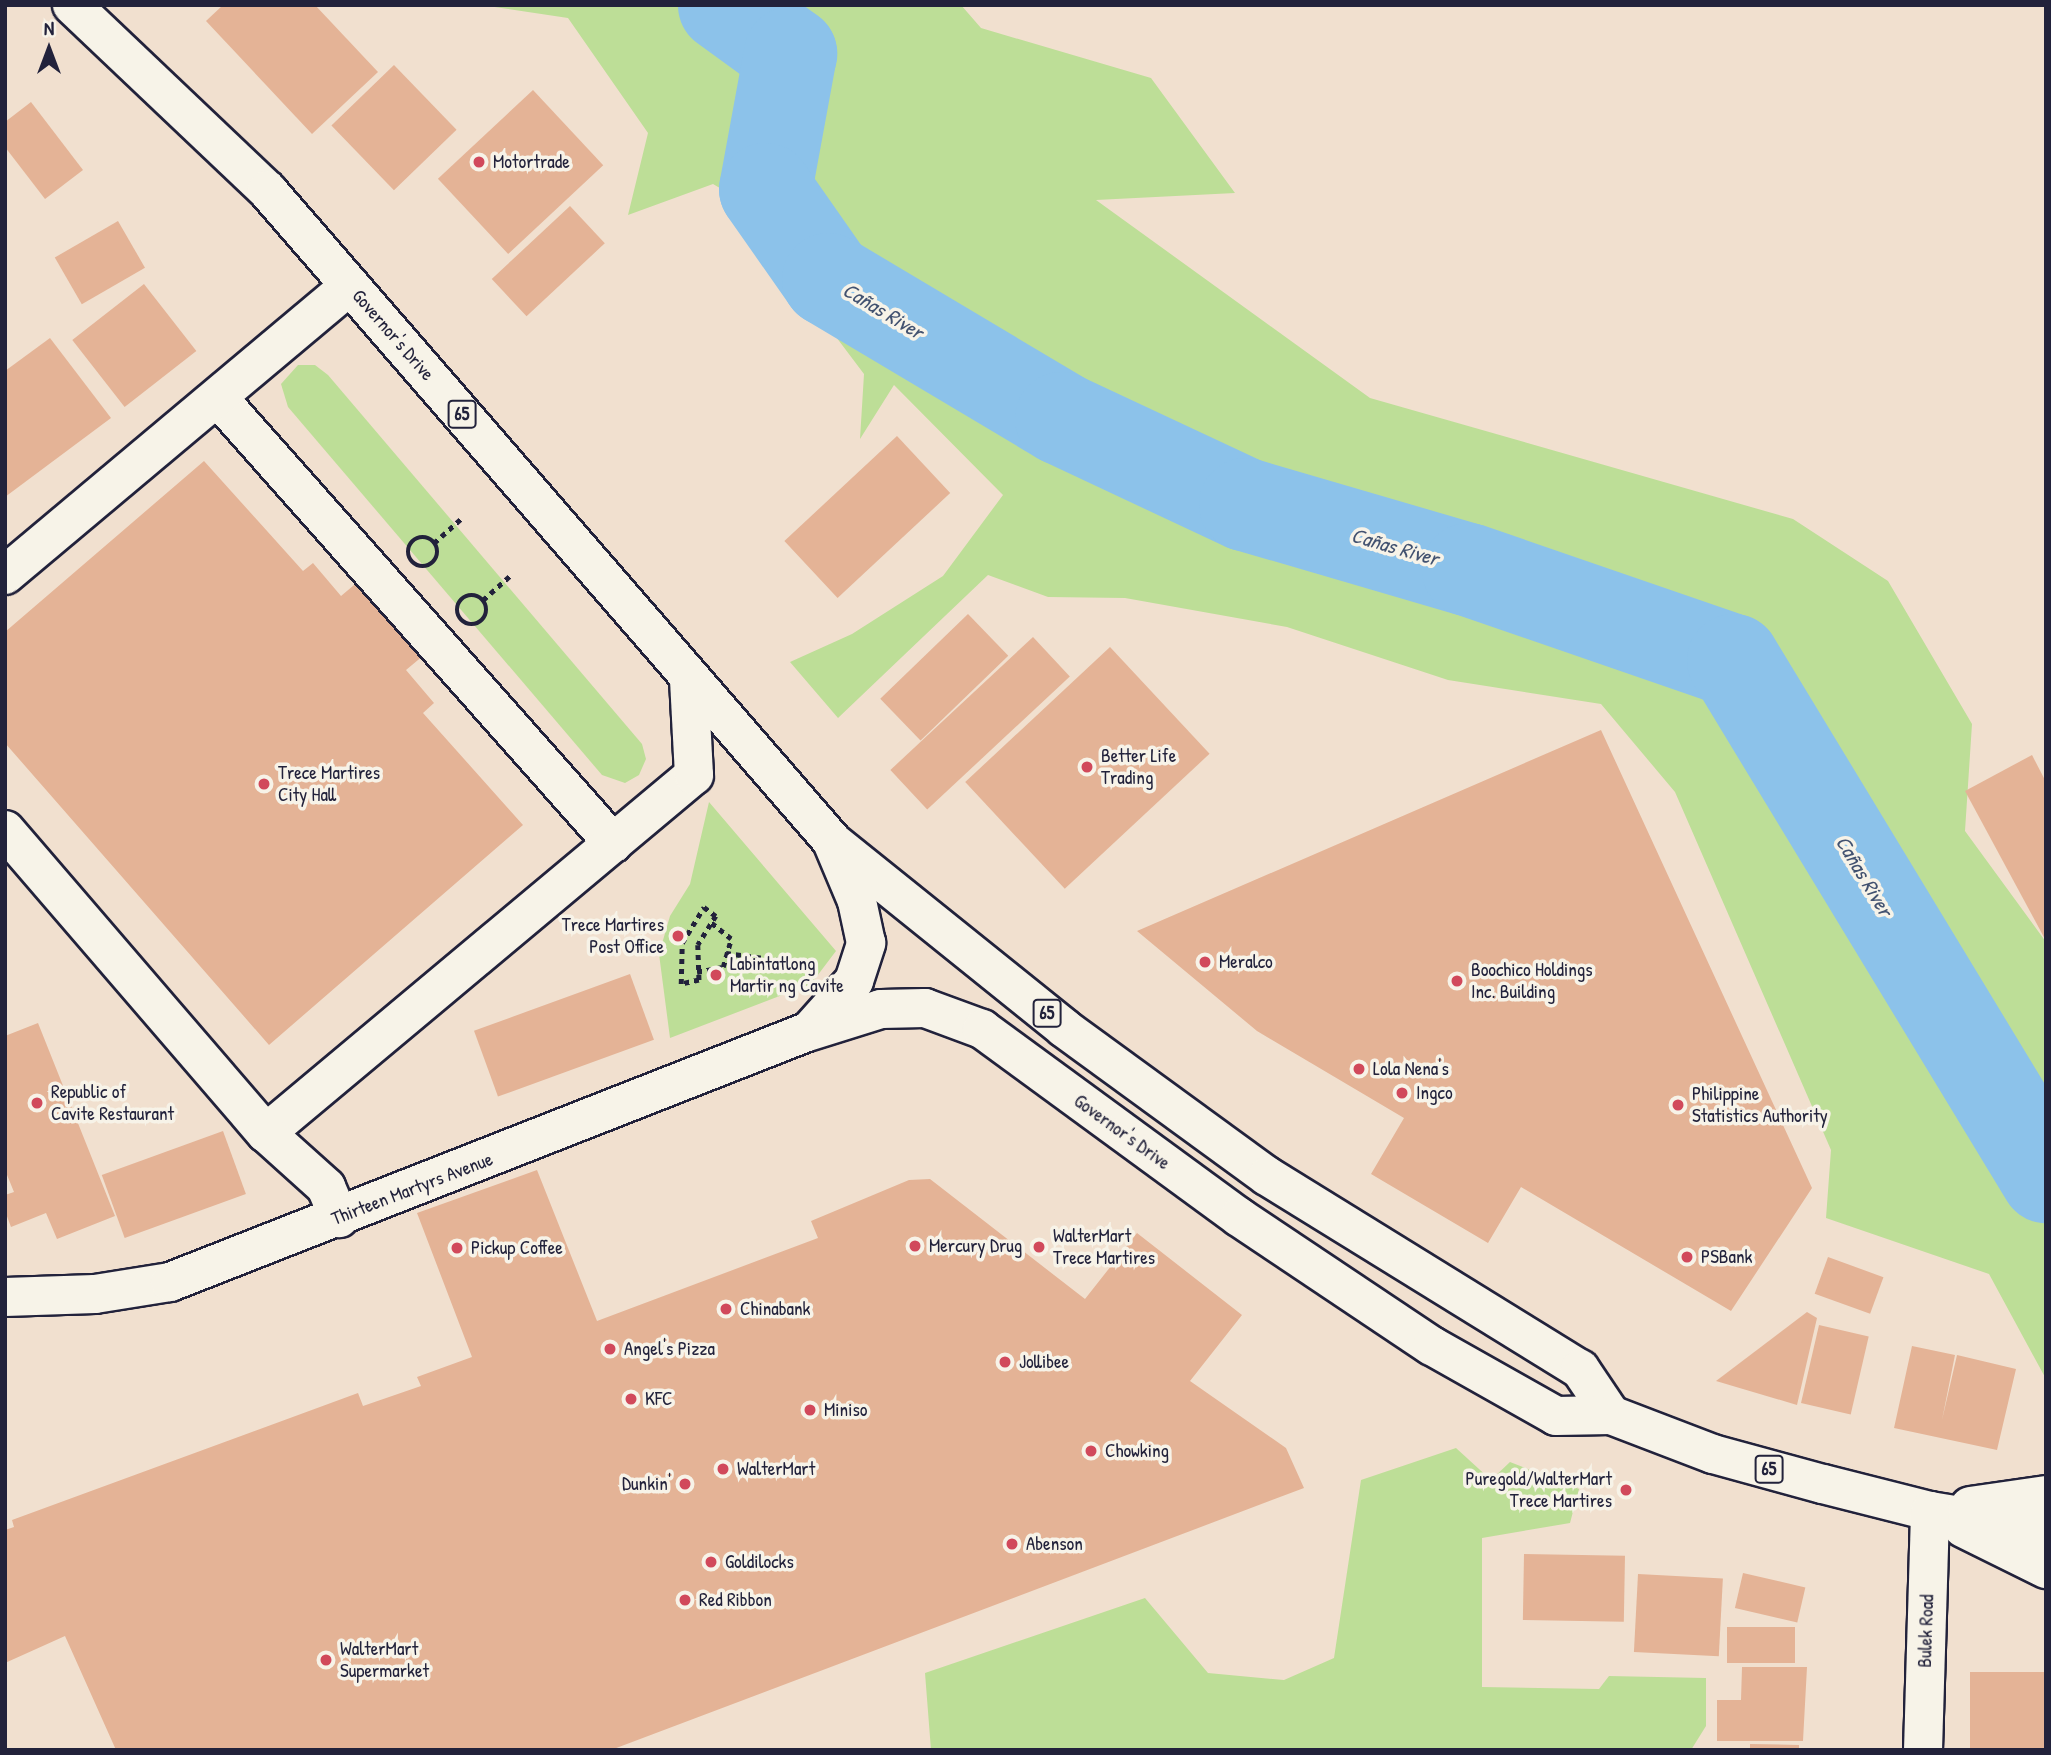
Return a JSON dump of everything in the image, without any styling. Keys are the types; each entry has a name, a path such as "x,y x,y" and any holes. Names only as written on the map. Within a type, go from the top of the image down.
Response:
{"main road":[{"name":"Governor's Drive","path":"72,5 234,156 351,286 689,680 832,842 1064,1028 1268,1177 1580,1369 1611,1415"},
{"path":"5,575 219,399 351,286"},
{"path":"219,399 612,843"},
{"path":"266,1133 694,775 689,680"},
{"path":"5,830 266,1133 327,1188 339,1218"},
{"name":"Governor's Drive","path":"807,1032 846,992 864,955 862,917 832,842"},
{"name":"Governor's Drive","path":"807,1032 904,1006 963,1020 1239,1217 1506,1391 1556,1416 1611,1415 1713,1454 1930,1511 2046,1530"},
{"name":"Thirteen Martyrs Avenue","path":"5,1297 95,1294 170,1282 339,1218 807,1032"},
{"name":"Governor's Drive","path":"1930,1511 2046,1495"},
{"name":"Governor's Drive","path":"1930,1511 2046,1569"},
{"name":"Bulek Road","path":"1923,1750 1930,1511"}],"path":[{"path":"434,543 414,541 412,562 433,563 434,543 461,519"},
{"path":"483,600 510,576"},
{"path":"704,907 716,916 711,923 698,945 699,980 681,984 682,943 704,907"},
{"path":"697,972 723,967 731,939 711,923"},
{"path":"726,953 821,966"}],"green space":[{"path":"481,5 961,5 981,28 1151,78 1235,193 1096,200 1370,398 1793,519 1888,581 1972,724 1965,831 2046,942 2046,1379 1989,1274 1826,1218 1831,1150 1675,792 1601,704 1448,680 1287,627 1125,598 1048,597 988,575 838,718 790,662 852,634 943,576 1003,495 894,385 860,439 864,374 778,260 747,204 713,184 628,215 648,133 568,18"},
{"path":"298,365 315,365 328,375 642,744 646,759 639,775 625,783 602,775 288,407 281,384"},
{"path":"709,802 836,951 811,984 670,1038 659,954 670,916 690,884"},
{"path":"1456,1448 1491,1480 1510,1462 1579,1489 1570,1523 1482,1538 1482,1687 1599,1689 1609,1676 1706,1678 1706,1726 1691,1750 931,1750 925,1673 1145,1598 1208,1673 1284,1680 1334,1658 1361,1480"}],"building":[{"path":"223,5 315,5 378,72 312,134 206,21"},
{"path":"394,65 457,130 394,190 331,125"},
{"path":"533,90 603,165 508,254 438,179"},
{"path":"31,102 83,170 45,199 5,147 5,122"},
{"path":"570,206 605,243 527,316 492,279"},
{"path":"118,221 145,268 82,304 55,258"},
{"path":"144,284 196,351 125,407 72,340"},
{"path":"50,338 111,418 5,497 5,371"},
{"path":"897,436 950,493 838,598 784,541"},
{"name":"Trece Martires City Hall","path":"204,461 303,571 313,563 341,596 366,575 430,650 406,670 434,703 423,713 523,825 269,1045 5,743 5,632"},
{"path":"968,614 1008,656 921,740 880,699"},
{"path":"1033,637 1070,676 927,809 890,770"},
{"name":"Better Life Trading","path":"1110,647 1210,754 1065,889 965,782"},
{"name":"Boochico Holdings Inc. Building","path":"1601,730 1812,1188 1731,1311 1521,1187 1488,1243 1371,1174 1404,1118 1257,1031 1137,931"},
{"path":"2032,755 2046,782 2046,941 1965,791"},
{"path":"630,974 654,1040 498,1097 474,1031"},
{"name":"Republic of Cavite Restaurant","path":"38,1023 115,1216 57,1239 46,1213 11,1227 5,1211 5,1195 14,1192 5,1170 5,1036"},
{"path":"223,1131 246,1194 125,1238 102,1175"},
{"name":"WalterMart","path":"537,1170 597,1321 818,1238 811,1221 909,1180 930,1179 1085,1299 1137,1233 1242,1315 1190,1381 1286,1448 1304,1488 611,1750 116,1750 65,1636 5,1663 5,1530 14,1527 12,1520 358,1393 363,1406 421,1386 417,1377 472,1357 417,1213"},
{"path":"1828,1257 1883,1277 1870,1314 1815,1294"},
{"path":"1807,1312 1817,1318 1797,1405 1716,1381"},
{"path":"1819,1325 1869,1336 1851,1414 1801,1403"},
{"path":"1912,1346 1955,1355 1942,1420 1957,1355 2016,1369 1997,1450 1894,1428"},
{"path":"1524,1554 1625,1556 1624,1622 1523,1620"},
{"path":"1743,1573 1805,1587 1797,1622 1735,1608"},
{"path":"1638,1574 1723,1578 1719,1656 1634,1652"},
{"path":"1727,1627 1795,1627 1795,1663 1727,1663"},
{"path":"1742,1667 1807,1667 1803,1741 1717,1741 1717,1700 1741,1700"},
{"path":"1970,1672 2046,1672 2046,1750 1970,1750"},
{"path":"1750,1744 1799,1745 1799,1750 1750,1750"}],"waterway":[{"name":"Cañas River","path":"724,5 790,53 765,189 828,279 1061,418 1245,504 1468,569 1733,660 2046,1176"}],"place":[{"name":"Motortrade","path":"479,162"},
{"name":"Better Life Trading","path":"1087,767"},
{"name":"Trece Martires City Hall","path":"264,784"},
{"name":"Trece Martires Post Office","path":"678,936"},
{"name":"Meralco","path":"1205,962"},
{"name":"Labintatlong Martir ng Cavite","path":"716,975"},
{"name":"Boochico Holdings Inc. Building","path":"1457,981"},
{"name":"Lola Nena's","path":"1359,1069"},
{"name":"Ingco","path":"1402,1093"},
{"name":"Republic of Cavite Restaurant","path":"37,1103"},
{"name":"Philippine Statistics Authority","path":"1678,1105"},
{"name":"Mercury Drug","path":"915,1246"},
{"name":"WalterMart Trece Martires","path":"1039,1247"},
{"name":"Pickup Coffee","path":"457,1248"},
{"name":"PSBank","path":"1687,1257"},
{"name":"Chinabank","path":"726,1309"},
{"name":"Angel's Pizza","path":"610,1349"},
{"name":"Jollibee","path":"1005,1362"},
{"name":"KFC","path":"631,1399"},
{"name":"Miniso","path":"810,1410"},
{"name":"Chowking","path":"1091,1451"},
{"name":"WalterMart","path":"723,1469"},
{"name":"Dunkin'","path":"685,1484"},
{"name":"Puregold/WalterMart Trece Martires","path":"1626,1490"},
{"name":"Abenson","path":"1012,1544"},
{"name":"Goldilocks","path":"711,1562"},
{"name":"Red Ribbon","path":"685,1600"},
{"name":"WalterMart Supermarket","path":"326,1660"}]}
